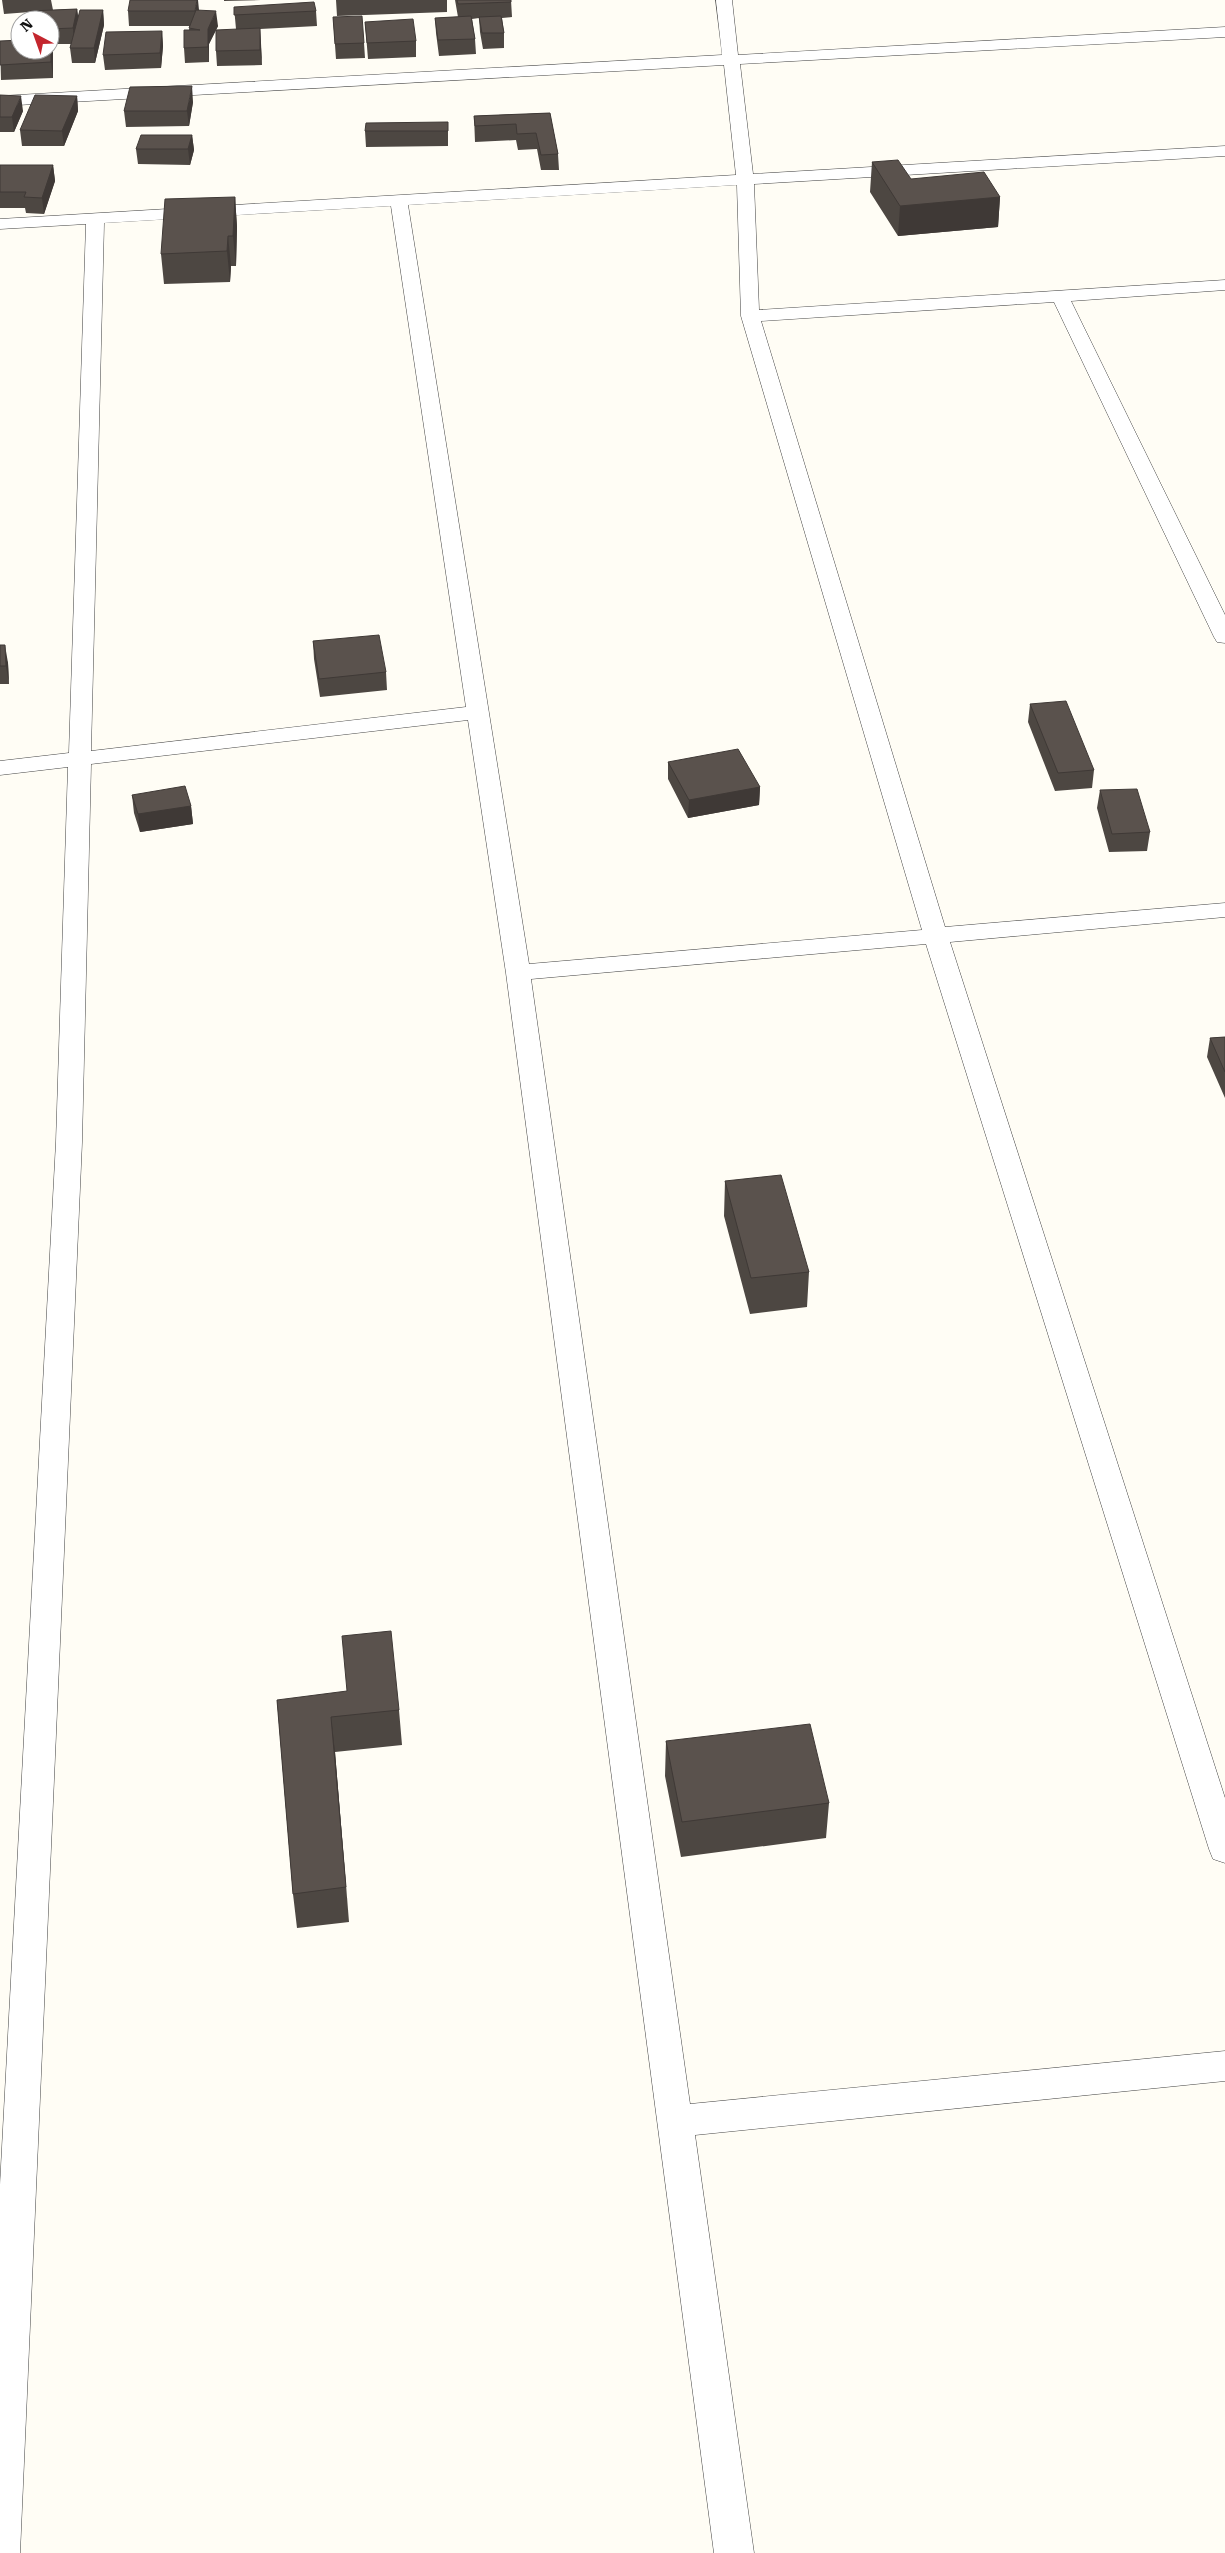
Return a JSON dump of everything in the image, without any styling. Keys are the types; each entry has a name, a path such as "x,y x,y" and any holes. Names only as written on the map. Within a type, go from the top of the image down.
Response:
{"street":[{"path":"724,0 745,179 750,316 935,934 1225,1849"},
{"path":"0,101 1225,32"},
{"path":"0,224 1225,151"},
{"path":"399,200 518,973 734,2553"},
{"path":"0,2553 69,1142 95,218"},
{"path":"750,316 1225,285"},
{"path":"1060,296 1225,636"},
{"path":"0,768 478,712"},
{"path":"518,973 935,934 1225,910"},
{"path":"676,2121 1225,2066"}],"building":[{"path":"130,0 197,0 195,11 128,11"},
{"path":"457,0 511,0 511,2 458,4"},
{"path":"314,2 316,11 234,15 234,7"},
{"path":"77,9 73,28 60,29 60,10 54,10"},
{"path":"80,10 103,10 94,48 70,48"},
{"path":"196,10 216,11 208,29 208,47 184,48 184,30 200,30 189,28"},
{"path":"362,16 364,43 335,44 333,17"},
{"path":"471,16 475,39 438,40 435,18"},
{"path":"501,16 504,33 482,33 479,17"},
{"path":"413,19 416,41 367,43 365,22"},
{"path":"260,28 260,50 216,51 216,30"},
{"path":"162,31 160,53 103,55 106,32"},
{"path":"10,40 10,60 51,60 51,62 0,65 0,41"},
{"path":"192,86 187,111 124,111 130,87"},
{"path":"0,95 21,96 12,117 0,117"},
{"path":"35,95 77,96 62,131 20,130"},
{"path":"550,113 558,154 541,155 536,133 517,134 516,124 475,126 474,116"},
{"path":"448,122 448,131 365,131 366,123"},
{"path":"141,135 192,135 188,149 136,149"},
{"path":"898,160 911,179 984,172 1000,197 900,206 872,162"},
{"path":"0,165 53,165 42,198 24,197 26,192 0,192"},
{"path":"235,197 233,236 228,236 227,251 161,254 165,199"},
{"path":"379,635 386,672 319,679 313,641"},
{"path":"0,645 5,645 6,666 0,666"},
{"path":"1066,701 1094,770 1058,773 1030,704"},
{"path":"738,749 760,787 689,800 668,762"},
{"path":"185,786 191,806 138,814 132,795"},
{"path":"1137,789 1150,832 1112,834 1100,790"},
{"path":"1225,1037 1225,1072 1210,1038"},
{"path":"781,1175 809,1272 751,1278 725,1181"},
{"path":"391,1631 399,1710 331,1717 346,1887 293,1894 277,1700 347,1691 342,1636"},
{"path":"810,1724 829,1803 682,1822 666,1741"}]}
